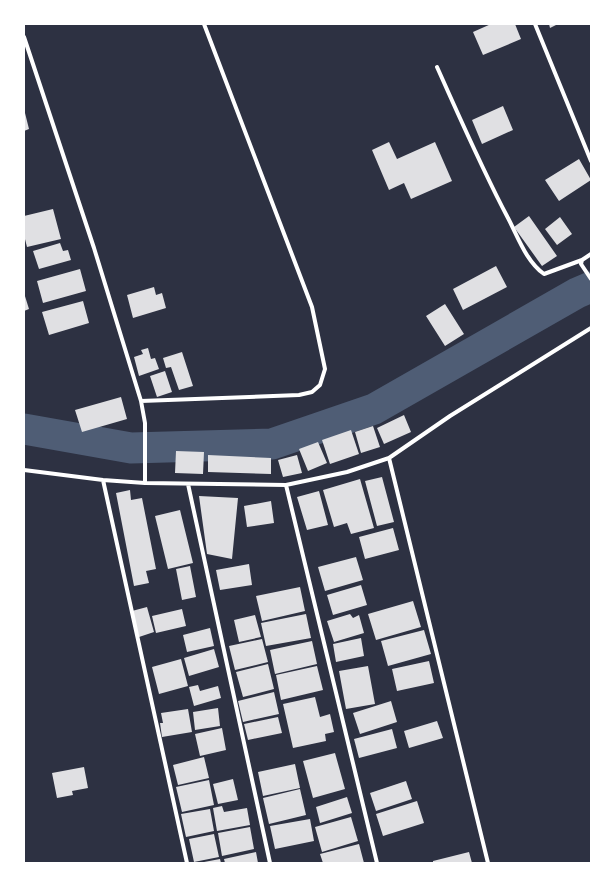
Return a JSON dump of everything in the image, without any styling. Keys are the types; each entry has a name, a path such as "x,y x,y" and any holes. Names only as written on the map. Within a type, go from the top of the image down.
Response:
{"street":[{"path":"141,401 299,395 312,392 320,385 325,370 312,307 204,24"},
{"path":"535,24 591,160"},
{"path":"24,37 94,248 141,401 145,422 145,483"},
{"path":"437,67 481,165 526,253 537,269 544,274 582,260 591,254"},
{"path":"582,260 581,264 591,279"},
{"path":"24,470 103,480 188,484 286,484 346,472 389,458 450,416 591,328"},
{"path":"389,458 488,863"},
{"path":"103,480 187,863"},
{"path":"188,484 270,863"},
{"path":"286,484 377,863"}],"building":[{"path":"491,24 515,24 521,39 483,55 473,32"},
{"path":"549,24 558,24 550,28"},
{"path":"503,106 513,130 482,144 472,120"},
{"path":"24,109 29,129 24,131"},
{"path":"389,142 397,159 435,142 452,181 411,199 404,183 389,190 372,150"},
{"path":"579,159 591,180 559,201 545,180"},
{"path":"53,209 61,239 27,247 24,235 24,216"},
{"path":"529,216 557,256 542,266 514,227"},
{"path":"560,217 572,234 557,245 545,229"},
{"path":"60,243 63,251 68,250 71,260 39,269 33,251"},
{"path":"496,266 507,287 463,310 453,289"},
{"path":"80,269 86,291 43,303 37,281"},
{"path":"154,287 156,295 162,293 166,308 133,318 127,295"},
{"path":"24,293 29,309 24,311"},
{"path":"83,301 89,323 49,335 42,312"},
{"path":"445,304 464,334 445,346 426,316"},
{"path":"148,348 151,359 155,358 159,369 139,376 134,357 143,354 141,350"},
{"path":"182,352 193,386 179,390 171,367 166,368 163,358"},
{"path":"165,371 172,392 157,397 150,376"},
{"path":"121,397 127,419 82,432 75,410"},
{"path":"404,415 411,432 384,444 377,428"},
{"path":"373,426 380,447 361,453 355,432"},
{"path":"351,430 359,454 330,464 322,440"},
{"path":"318,442 327,463 308,471 299,449"},
{"path":"176,451 204,452 203,474 175,473"},
{"path":"208,455 271,458 271,474 208,472"},
{"path":"297,455 302,473 283,477 278,460"},
{"path":"382,477 394,522 377,526 365,481"},
{"path":"360,479 374,528 351,534 347,523 334,527 323,490"},
{"path":"130,490 131,500 142,498 156,569 146,571 149,583 134,586 116,493"},
{"path":"319,491 328,525 307,530 297,497"},
{"path":"199,496 238,498 232,559 207,554"},
{"path":"271,501 274,523 247,527 244,506"},
{"path":"180,510 193,563 168,569 155,516"},
{"path":"393,528 399,550 365,559 359,537"},
{"path":"356,557 363,580 325,591 318,567"},
{"path":"249,564 252,585 220,590 216,570"},
{"path":"190,566 196,597 182,600 176,569"},
{"path":"361,585 367,605 333,615 327,595"},
{"path":"300,587 305,611 262,621 256,596"},
{"path":"413,601 421,627 376,640 368,614"},
{"path":"147,607 154,632 139,637 132,611"},
{"path":"182,609 186,626 156,633 152,616"},
{"path":"306,614 311,638 266,646 261,623"},
{"path":"350,614 353,618 359,615 364,633 334,642 327,621"},
{"path":"255,615 261,637 239,642 234,620"},
{"path":"210,628 214,646 187,652 183,635"},
{"path":"424,630 431,654 388,666 381,641"},
{"path":"361,638 364,656 336,662 333,644"},
{"path":"262,639 268,662 235,670 229,646"},
{"path":"312,641 317,664 275,674 270,650"},
{"path":"214,649 219,667 189,676 184,658"},
{"path":"181,659 188,686 159,694 152,667"},
{"path":"429,661 434,683 397,691 392,669"},
{"path":"268,664 274,689 243,697 236,672"},
{"path":"317,666 323,690 281,700 276,675"},
{"path":"368,666 375,704 346,709 339,671"},
{"path":"198,685 200,691 218,686 221,698 194,706 189,687"},
{"path":"274,692 279,714 243,722 238,701"},
{"path":"315,697 320,717 330,714 334,732 325,734 326,741 293,748 283,704"},
{"path":"391,701 397,722 360,734 353,713"},
{"path":"218,708 220,726 195,730 193,712"},
{"path":"188,709 192,732 162,737 160,723 163,723 161,713"},
{"path":"278,717 282,733 248,740 244,724"},
{"path":"437,721 443,738 409,748 404,731"},
{"path":"222,728 226,750 200,756 195,734"},
{"path":"392,729 397,748 359,758 354,739"},
{"path":"335,753 345,789 313,798 303,761"},
{"path":"204,757 209,778 178,785 173,765"},
{"path":"295,764 300,788 263,796 258,772"},
{"path":"84,767 88,788 72,791 73,795 57,798 52,773"},
{"path":"233,779 238,800 218,804 213,784"},
{"path":"209,780 214,805 182,812 176,787"},
{"path":"406,781 412,799 376,811 370,793"},
{"path":"300,789 306,815 269,824 263,798"},
{"path":"347,797 352,813 320,823 316,807"},
{"path":"417,801 424,823 383,836 376,814"},
{"path":"222,806 224,812 247,808 250,825 217,831 213,808"},
{"path":"210,809 214,831 186,837 181,814"},
{"path":"351,817 358,841 322,852 315,827"},
{"path":"310,819 314,841 275,849 270,826"},
{"path":"250,827 254,849 222,856 218,833"},
{"path":"214,834 219,857 194,862 189,839"},
{"path":"359,844 364,863 323,863 320,854"},
{"path":"256,852 258,863 225,863 224,859"},
{"path":"469,852 472,863 433,863 433,861"},
{"path":"220,859 221,863 204,863 204,862"}],"waterway":[{"path":"24,429 131,448 272,444 374,409 577,293 591,287"}]}
